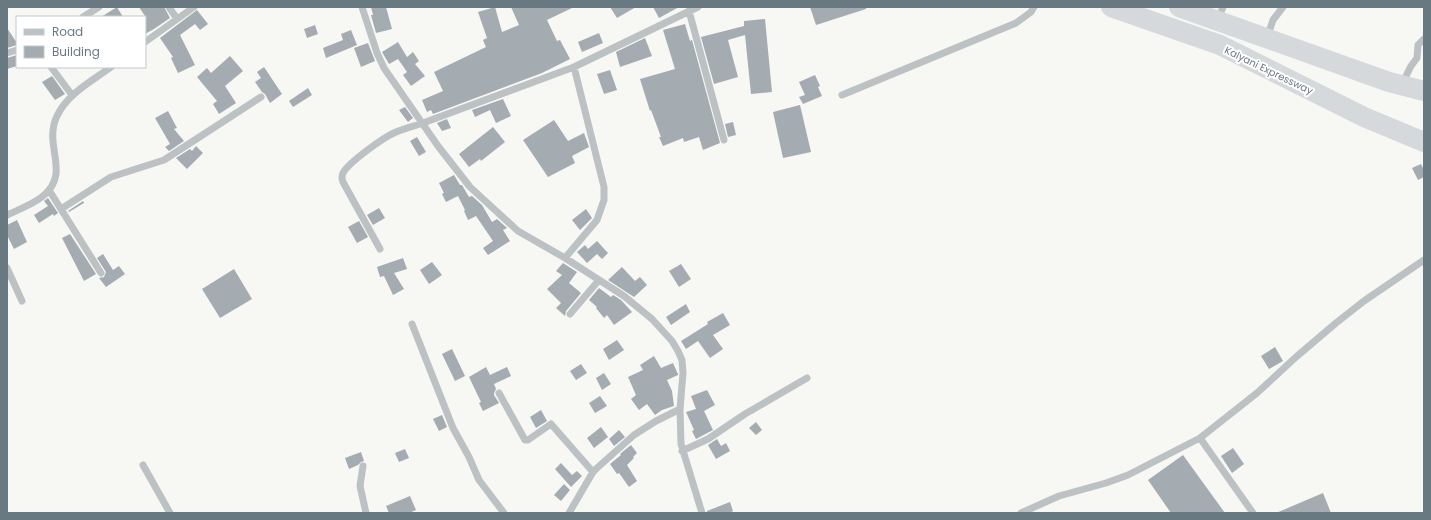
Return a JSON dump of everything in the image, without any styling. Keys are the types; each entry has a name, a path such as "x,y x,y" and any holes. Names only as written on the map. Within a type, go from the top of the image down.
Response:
{"highway":[{"name":"Kalyani Expressway","path":"1111,7 1220,45 1364,117 1424,142"},
{"path":"1179,7 1221,14 1267,38 1389,82 1424,91"}],"street":[{"path":"85,16 99,7"},
{"path":"169,7 177,19"},
{"path":"146,41 194,7"},
{"path":"362,7 381,62 438,146 470,187 523,235 565,258 630,301 652,319 672,341 682,360 683,373 680,409 682,451 702,513"},
{"path":"380,249 341,178 349,166 385,138 402,129 423,123 574,67 698,7"},
{"path":"842,95 1016,22 1031,12 1034,7"},
{"path":"1267,38 1273,20 1283,7"},
{"path":"689,11 724,140"},
{"path":"1402,85 1411,66 1417,58 1418,45 1424,39"},
{"path":"565,258 597,220 604,200 604,187 574,67"},
{"path":"52,68 72,95"},
{"path":"7,216 40,198 49,190 56,174 53,135 57,116 72,95 110,68"},
{"path":"61,209 111,177 164,160 261,97"},
{"path":"49,190 102,273"},
{"path":"1021,513 1058,496 1106,483 1128,475 1200,438 1257,394 1307,346 1364,301 1424,260"},
{"path":"7,268 22,301"},
{"path":"570,314 599,280"},
{"path":"412,324 454,428 469,457 478,480 504,513"},
{"path":"682,451 708,439 745,414 807,378"},
{"path":"499,393 525,440 528,440 551,424 593,472"},
{"path":"569,513 593,472 634,435 656,420 680,409"},
{"path":"1200,438 1252,513"},
{"path":"143,465 170,513"},
{"path":"363,466 360,486 366,513"}],"building":[{"path":"117,7 122,16 103,16"},
{"path":"139,7 164,7 170,18 146,33 145,16"},
{"path":"371,7 386,7 392,29 376,33 371,15 373,15"},
{"path":"495,7 502,32 519,25 511,7 574,7 547,20 557,41 560,40 570,59 542,73 433,114 431,110 427,112 422,100 443,91 434,72 486,47 483,40 487,38 478,12"},
{"path":"610,7 636,7 617,18"},
{"path":"653,7 679,7 659,18"},
{"path":"810,7 866,7 866,9 816,25"},
{"path":"197,10 208,24 200,30 195,24 180,35 195,65 178,73 171,58 173,57 160,38"},
{"path":"765,19 772,92 751,94 745,35 728,40 738,77 714,84 701,37 744,26 744,21"},
{"path":"685,24 690,41 692,40 720,143 703,150 699,137 684,142 683,138 663,146 640,79 675,69 663,30"},
{"path":"315,25 318,34 307,38 304,29"},
{"path":"7,28 16,42 16,45 7,48"},
{"path":"351,30 357,45 326,58 323,48 343,40 341,34"},
{"path":"599,33 603,43 582,52 578,42"},
{"path":"645,38 652,56 620,67 616,52"},
{"path":"398,42 407,57 413,52 419,61 415,64 425,76 411,86 403,75 407,72 398,59 389,64 382,52"},
{"path":"368,43 375,61 361,67 354,48"},
{"path":"16,55 16,66 7,69 7,58"},
{"path":"230,56 243,71 225,86 236,103 219,114 213,104 217,101 197,77 207,68 211,73"},
{"path":"264,67 282,94 270,103 255,82 261,78 257,72"},
{"path":"610,70 617,90 604,94 597,74"},
{"path":"815,75 820,86 818,87 822,96 803,104 799,97 805,95 799,82"},
{"path":"52,76 65,94 55,100 42,82"},
{"path":"308,88 312,95 293,107 289,101"},
{"path":"503,99 511,116 496,123 490,110 475,117 472,110"},
{"path":"800,105 811,152 783,158 773,112"},
{"path":"405,107 413,118 408,122 399,110"},
{"path":"168,111 177,128 174,129 184,141 169,151 165,147 170,144 155,118"},
{"path":"447,119 451,128 442,131 437,123"},
{"path":"554,120 568,141 584,133 589,147 572,156 575,163 548,177 523,140"},
{"path":"733,122 736,135 728,137 725,124"},
{"path":"493,127 505,142 481,161 480,159 469,167 459,154"},
{"path":"417,137 426,152 419,156 410,141"},
{"path":"196,146 203,153 187,169 176,158 190,149 192,151"},
{"path":"1421,164 1424,170 1424,177 1418,180 1412,168"},
{"path":"454,175 469,197 472,196 482,205 492,222 497,219 507,228 503,230 510,241 488,255 483,248 493,241 476,216 468,220 458,196 446,202 442,194 444,193 439,183"},
{"path":"48,198 58,213 54,216 53,214 39,223 34,215 48,206 44,201"},
{"path":"83,201 84,203 69,212 68,211"},
{"path":"379,208 385,218 373,225 367,215"},
{"path":"586,209 592,218 580,230 572,220"},
{"path":"17,220 27,242 14,249 7,235 7,225"},
{"path":"359,221 368,237 357,243 348,227"},
{"path":"70,234 96,274 84,281 62,238"},
{"path":"597,241 608,253 602,259 597,254 587,263 577,252 585,245 588,249"},
{"path":"103,254 113,270 119,266 125,274 106,287 99,278 104,277 106,272 97,258"},
{"path":"403,258 407,269 394,273 404,289 393,295 384,276 380,277 377,267"},
{"path":"432,262 442,275 429,284 420,270"},
{"path":"563,263 577,272 569,283 581,293 566,311 565,316 556,308 561,303 547,289 562,275 556,271"},
{"path":"681,264 691,279 679,287 669,271"},
{"path":"622,267 635,281 640,277 647,285 634,297 608,280"},
{"path":"234,269 252,299 220,318 202,289"},
{"path":"599,288 611,297 613,295 621,300 632,312 614,325 607,315 604,318 596,308 597,307 589,300"},
{"path":"686,304 690,312 671,325 666,317"},
{"path":"723,313 730,325 713,335 723,349 710,358 698,341 686,349 681,341 708,324 707,322"},
{"path":"617,340 624,350 609,360 603,349"},
{"path":"1275,347 1283,361 1269,369 1261,356"},
{"path":"452,349 465,376 455,381 442,354"},
{"path":"654,356 661,368 673,363 678,374 667,380 672,391 674,406 662,410 655,415 647,404 639,410 631,399 636,395 628,377 643,370 640,365"},
{"path":"581,364 587,373 576,380 570,371"},
{"path":"486,367 490,375 507,367 511,376 494,384 496,389 494,395 499,403 483,411 479,403 481,402 469,377"},
{"path":"604,373 611,384 602,390 596,378"},
{"path":"707,390 715,405 704,411 713,430 696,439 692,431 694,430 686,412 696,409 691,396"},
{"path":"600,396 607,406 595,413 589,403"},
{"path":"541,410 547,421 536,428 530,417"},
{"path":"442,415 447,427 439,431 433,419"},
{"path":"756,422 762,430 756,435 749,428"},
{"path":"601,427 608,437 594,448 587,438"},
{"path":"619,430 625,437 614,446 609,439"},
{"path":"717,439 721,446 726,443 730,451 716,459 708,445"},
{"path":"631,445 637,453 627,465 637,481 629,487 619,473 617,474 610,464"},
{"path":"1233,448 1244,464 1232,473 1221,456"},
{"path":"405,449 409,458 399,462 395,453"},
{"path":"361,452 364,461 349,469 345,458"},
{"path":"1183,455 1225,513 1171,513 1148,480"},
{"path":"561,463 572,475 577,471 582,476 571,487 555,469"},
{"path":"564,484 570,490 561,501 554,495"},
{"path":"1323,493 1331,513 1276,513"},
{"path":"410,496 416,510 409,513 389,513 386,506"},
{"path":"730,502 733,511 729,513 707,513 707,511"}]}
